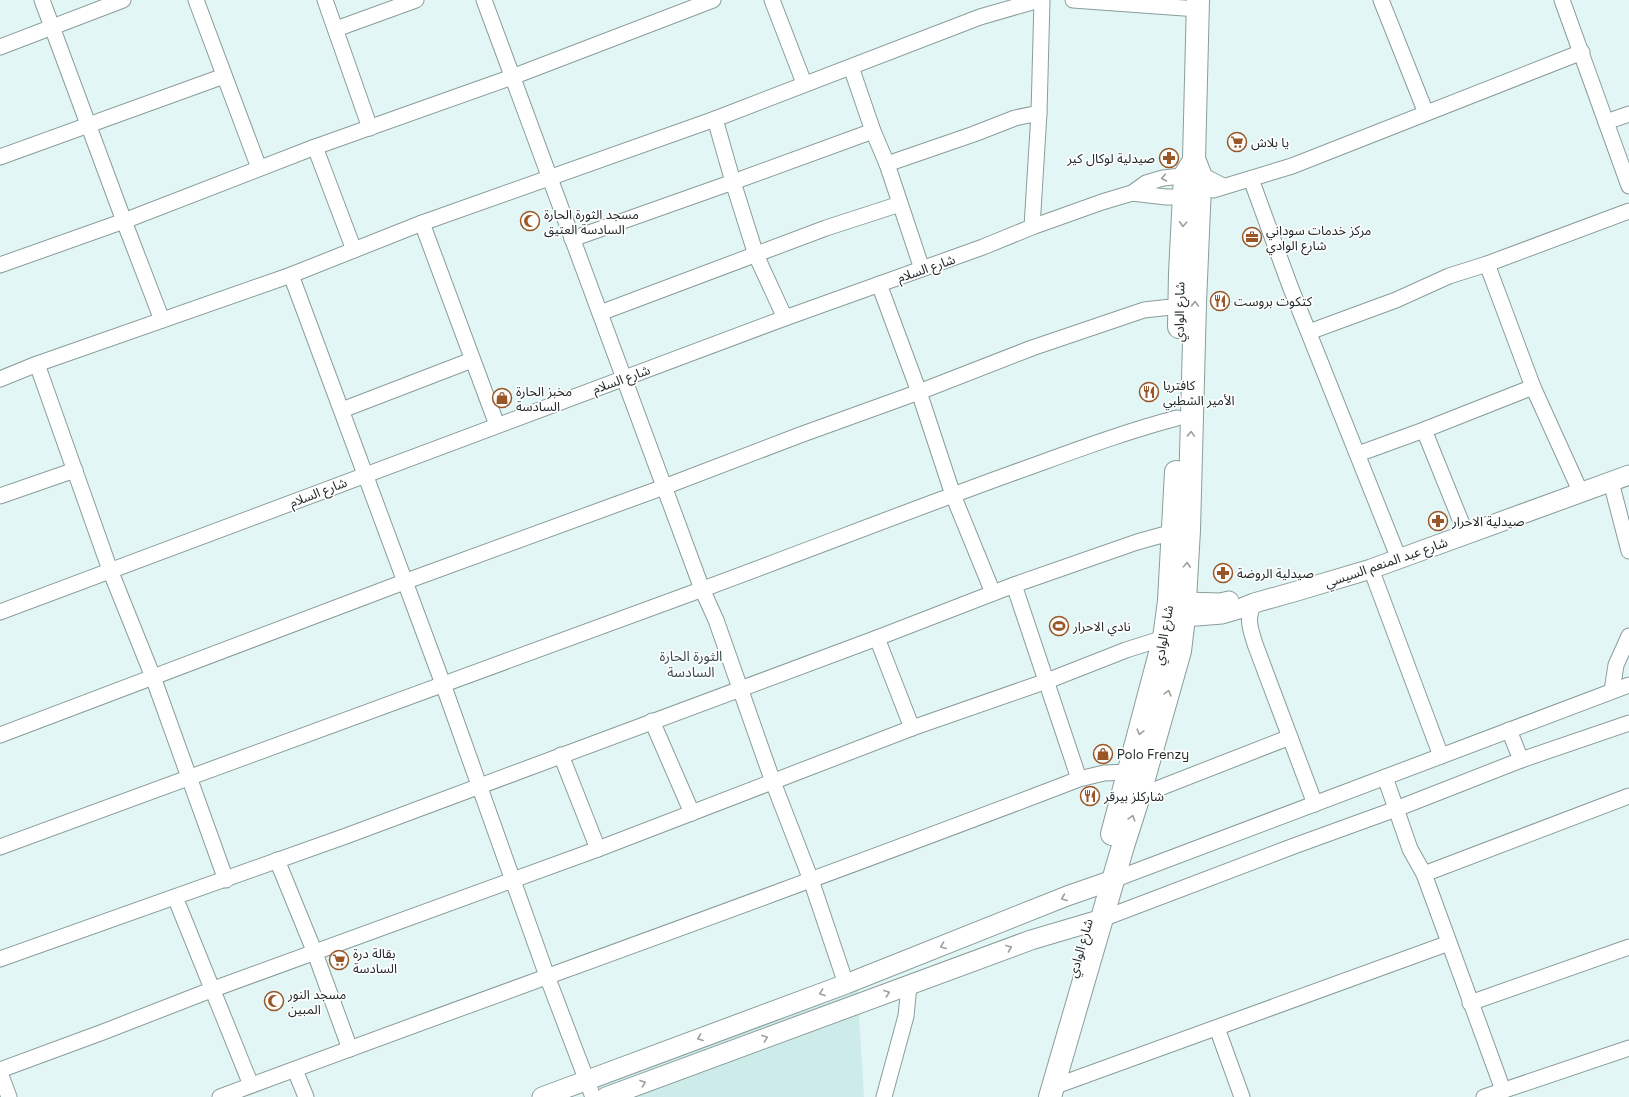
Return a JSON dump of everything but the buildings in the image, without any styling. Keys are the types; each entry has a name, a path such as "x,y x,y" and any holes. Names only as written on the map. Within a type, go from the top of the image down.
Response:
{"main road":[{"name":"شارع الوادي","path":"1105,883 1139,796 1180,651 1185,610 1191,487 1192,197 1198,4"},
{"name":"شارع الوادي","path":"1047,1094 1105,883 1129,772 1164,638 1169,601 1176,486 1180,306 1192,197"}],"street":[{"path":"42,0 162,320"},
{"path":"0,46 123,0"},
{"path":"196,0 259,168"},
{"path":"325,0 370,128"},
{"path":"336,29 416,0"},
{"path":"484,0 702,589 716,620 739,689 811,880 846,984"},
{"path":"772,0 804,83"},
{"path":"0,379 37,364 291,275 422,223 715,119 804,83 851,67 980,17 1039,0"},
{"path":"1032,227 1039,113 1042,0"},
{"path":"1073,0 1198,4"},
{"path":"1381,0 1426,113"},
{"path":"1562,0 1629,186"},
{"path":"0,265 124,221 315,147 512,77 710,1"},
{"path":"1192,197 1223,186 1292,166 1582,52"},
{"path":"851,67 873,131 887,164 922,269"},
{"path":"0,157 224,76"},
{"path":"887,164 974,134 1014,118 1039,113"},
{"path":"1606,122 1629,114"},
{"path":"715,119 756,255 785,318"},
{"path":"572,239 873,131"},
{"path":"315,147 354,250"},
{"path":"1193,170 1223,186"},
{"name":"شارع السلام","path":"0,612 785,318 983,247 1032,227 1132,193 1146,183 1193,170"},
{"path":"1251,179 1290,286 1358,454 1398,558"},
{"name":"شارع السلام","path":"1132,193 1160,197 1192,197"},
{"path":"600,313 826,228 900,204"},
{"path":"1309,332 1396,300 1448,276 1486,264 1629,211"},
{"path":"422,223 497,425"},
{"path":"1486,264 1533,387 1580,493"},
{"path":"291,275 443,684 590,1088"},
{"path":"879,284 919,392 953,495 993,593"},
{"path":"0,735 404,582 919,392 1032,348 1144,310 1180,306"},
{"path":"342,410 472,360"},
{"path":"37,364 110,570 153,677 226,880"},
{"path":"1358,454 1533,387"},
{"path":"0,847 188,776 702,589 953,495 1136,430 1177,418"},
{"path":"1424,430 1466,534"},
{"path":"0,496 74,470"},
{"name":"شارع عبد المنعم السيسي","path":"1185,610 1222,614 1240,610 1254,603 1297,592 1371,569 1629,476"},
{"path":"1611,482 1629,551"},
{"path":"0,959 226,880 652,720 877,638 1014,585 1137,542 1173,532"},
{"path":"1371,569 1442,756"},
{"path":"1014,585 1079,779"},
{"path":"1254,603 1249,614 1249,624 1255,644 1315,804"},
{"path":"1612,691 1616,665 1629,636"},
{"path":"877,638 912,728"},
{"path":"0,1070 212,990 598,849 912,728 1047,681 1126,650 1164,638"},
{"path":"542,1097 590,1088 846,984 1105,883 1629,685"},
{"path":"652,720 692,813"},
{"path":"606,1097 1031,940 1094,921 1396,809 1521,760 1629,723"},
{"path":"1510,730 1521,760"},
{"path":"1139,796 1290,737"},
{"path":"561,755 598,849"},
{"path":"220,1097 811,880 1079,779 1104,773 1129,772"},
{"path":"1385,777 1410,849 1424,874 1503,1090"},
{"path":"1424,874 1629,796"},
{"path":"277,860 315,953 350,1049"},
{"path":"175,897 251,1086"},
{"path":"1047,1094 1217,1028 1449,943"},
{"path":"1470,1003 1629,947"},
{"path":"884,1097 906,1016 909,986"},
{"path":"1217,1028 1242,1097"},
{"path":"1484,1097 1629,1048"},
{"path":"295,1070 306,1097"},
{"path":"0,1073 9,1097"}],"shaded area":[{"path":"857,984 864,1097 602,1097 597,1084"}],"place":[{"name":"يا بلاش","path":"1237,142"},
{"name":"صيدلية لوكال كير","path":"1169,158"},
{"name":"مسجد الثورة الحارة السادسة العتيق","path":"530,221"},
{"name":"مركز خدمات سوداني شارع الوادي","path":"1252,237"},
{"name":"كتكوت بروست","path":"1220,301"},
{"name":"كافتريا الأمير الشطبي","path":"1149,392"},
{"name":"مخبز الحارة السادسة","path":"502,398"},
{"name":"صيدلية الاحرار","path":"1438,521"},
{"name":"صيدلية الروضة","path":"1223,573"},
{"name":"نادي الاحرار","path":"1059,626"},
{"name":"Polo Frenzy","path":"1103,754"},
{"name":"شاركلز بيرقر","path":"1090,796"},
{"name":"بقالة درة السادسة","path":"339,960"},
{"name":"مسجد النور المبين","path":"274,1001"}],"district":[{"name":"الثورة الحارة السادسة","path":"691,664"}]}
